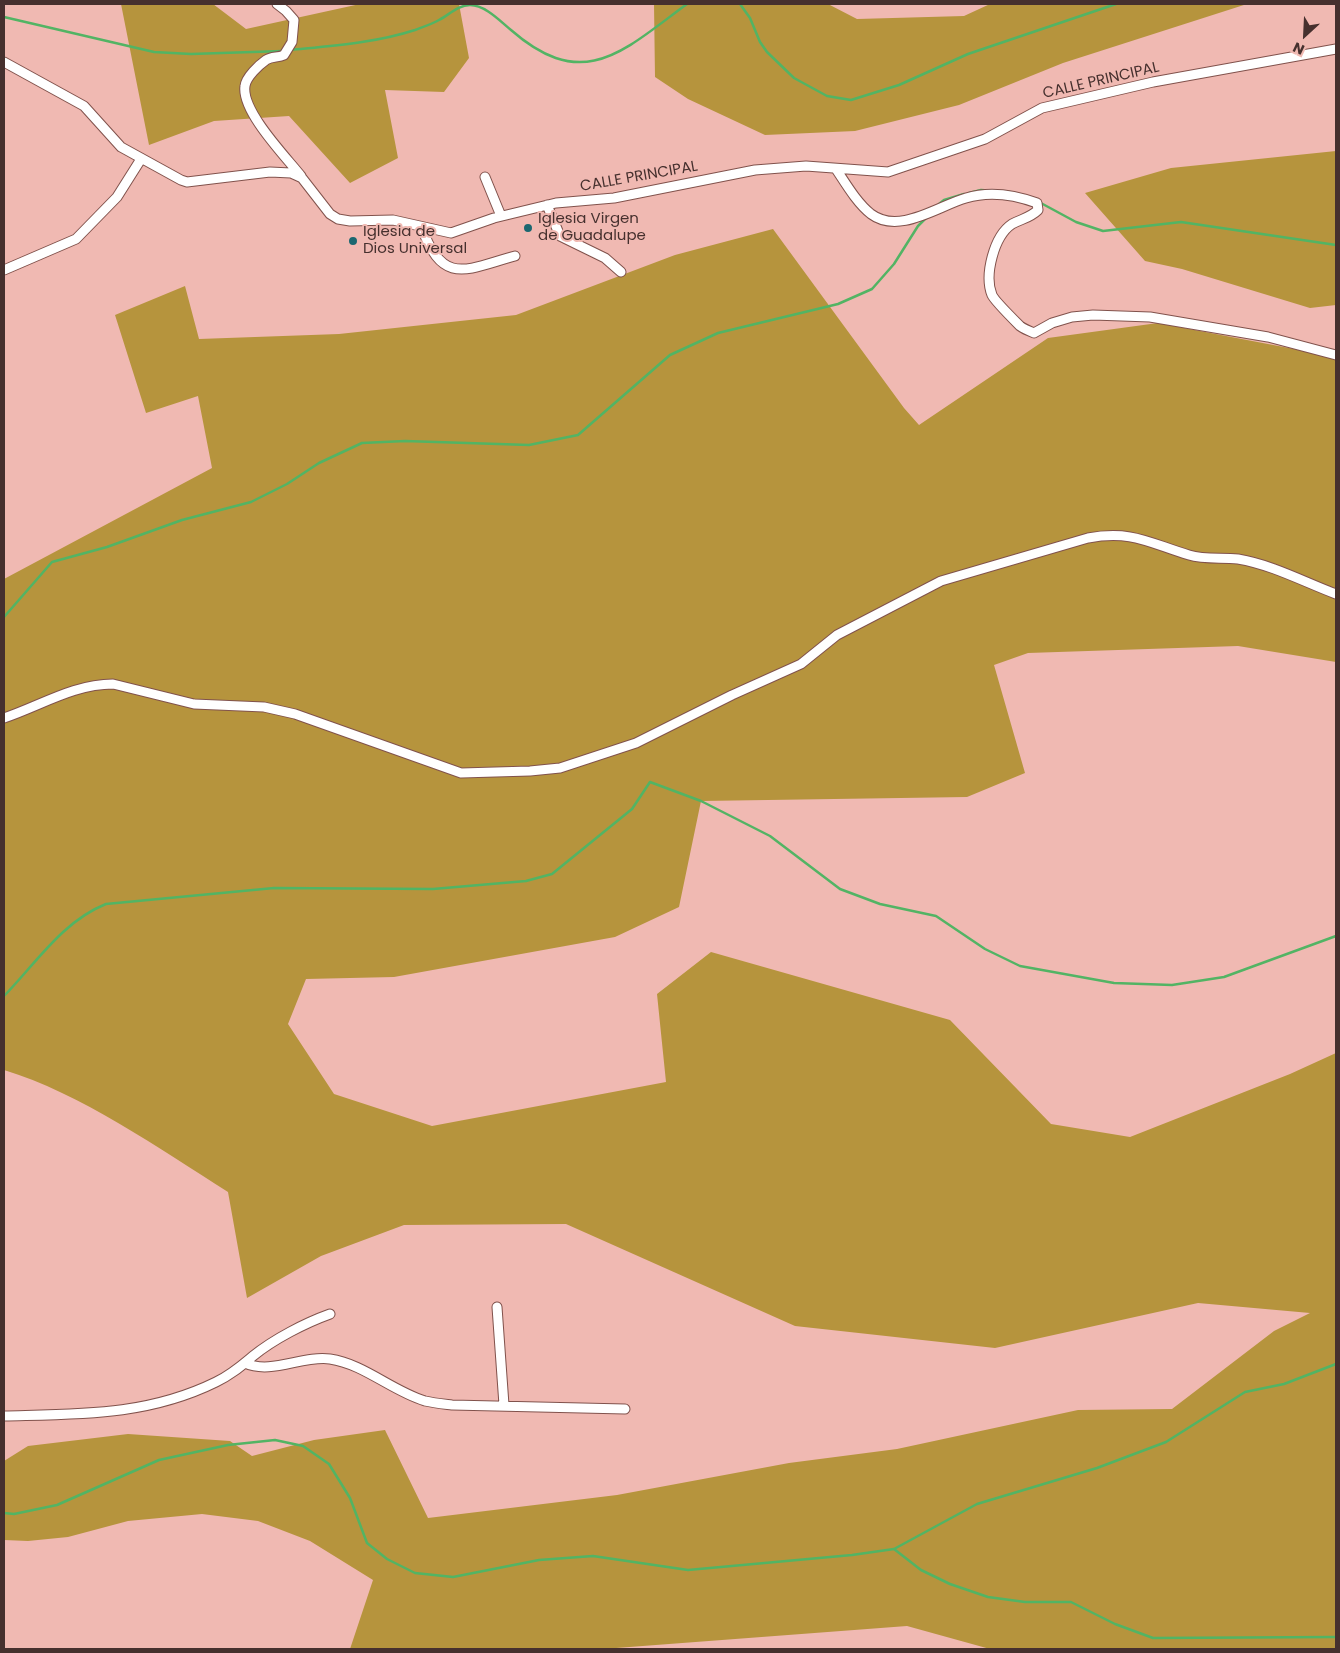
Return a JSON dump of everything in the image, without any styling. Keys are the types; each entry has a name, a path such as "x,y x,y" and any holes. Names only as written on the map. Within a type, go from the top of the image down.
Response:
{"street":[{"name":"CALLE PRINCIPAL","path":"277,4 294,20 292,42 284,55 268,59 245,84 246,97 259,123 330,214 338,219 350,221 393,220 450,233 501,216 546,205 614,198 755,170 806,166 888,172 985,139 1042,108 1153,82 1336,49"},
{"path":"4,62 84,106 115,142 141,159 188,182 282,171 302,178"},
{"path":"4,270 76,239 117,197 141,159"},
{"path":"836,168 851,191 872,214 888,220 917,219 967,197 1010,195 1037,203 1038,210 1035,214 1012,224 1000,237 990,259 989,275 992,295 1021,326 1034,333 1052,323 1072,317 1092,315 1150,317 1268,337 1336,356"},
{"path":"485,177 501,216"},
{"path":"546,205 563,239 605,258 621,272"},
{"path":"422,228 438,260 454,269 467,269 515,256"},
{"path":"4,718 69,691 100,684 113,684 194,704 264,707 294,714 461,773 530,771 560,768 636,743 732,694 801,664 837,635 941,581 1088,538 1105,535 1133,537 1147,539 1200,558 1237,559 1277,570 1336,594"},
{"path":"497,1307 504,1405"},
{"path":"4,1416 101,1414 142,1408 178,1398 235,1372 254,1355 309,1322 330,1314"},
{"path":"245,1363 272,1366 320,1358 331,1359 376,1377 425,1401 452,1405 625,1408"}],"shaded area":[{"path":"121,4 213,4 246,29 360,4 459,4 469,58 444,92 385,90 398,158 350,183 289,116 214,121 149,145"},
{"path":"654,4 828,4 857,19 964,16 990,4 1247,4 1063,63 959,105 855,131 765,135 688,99 655,77"},
{"path":"1336,151 1336,305 1310,308 1182,269 1145,261 1085,193 1171,168"},
{"path":"773,229 904,408 919,425 1048,338 1158,323 1336,357 1336,662 1238,646 1028,653 994,665 1025,773 967,797 701,801 679,907 615,937 394,977 306,979 288,1024 334,1094 432,1126 666,1082 657,994 711,952 950,1020 1051,1124 1130,1137 1290,1074 1336,1053 1336,1649 990,1649 907,1626 603,1649 350,1649 373,1580 310,1541 258,1521 202,1514 128,1521 68,1537 28,1541 4,1540 4,1461 28,1446 128,1434 230,1441 252,1456 314,1440 385,1430 428,1518 617,1495 789,1463 897,1449 1078,1410 1172,1409 1274,1331 1310,1313 1198,1303 995,1348 795,1326 566,1224 404,1225 321,1256 247,1298 228,1192 90,1107 33,1080 4,1070 4,579 212,468 198,396 146,413 115,315 185,286 199,339 339,334 516,315 675,255"}],"waterway":[{"path":"291,50 353,43 400,34 430,24 458,8 470,5 487,11 537,49 560,59 582,62 603,58 623,49 687,4"},
{"path":"740,4 750,18 760,42 767,52 794,78 827,96 851,100 899,85 968,54 1116,4"},
{"path":"4,17 154,52 191,54 283,51"},
{"path":"969,193 981,190 1010,192"},
{"path":"939,204 944,200 964,194"},
{"path":"1039,202 1076,222 1103,231 1181,222 1336,245"},
{"path":"4,617 52,562 107,547 182,520 251,502 287,484 319,463 362,443 405,441 529,445 578,435 670,355 718,333 838,304 872,289 894,264 918,226 927,217"},
{"path":"4,996 63,932 91,911 106,904 274,888 433,889 526,881 552,874 632,809 650,782 701,801 770,836 840,889 880,904 936,916 985,949 1020,966 1114,983 1172,985 1224,977 1336,936"},
{"path":"4,1513 14,1514 57,1505 159,1460 228,1445 275,1440 303,1446 329,1464 350,1498 367,1543 387,1559 415,1573 453,1577 539,1560 593,1556 688,1570 852,1555 894,1549 977,1504 1097,1468 1166,1442 1245,1392 1284,1384 1336,1364"},
{"path":"894,1549 921,1570 950,1584 988,1597 1025,1602 1071,1602 1115,1624 1153,1638 1336,1637"}],"place":[{"name":"Iglesia Virgen de Guadalupe","path":"528,228"},
{"name":"Iglesia de Dios Universal","path":"353,241"}]}
